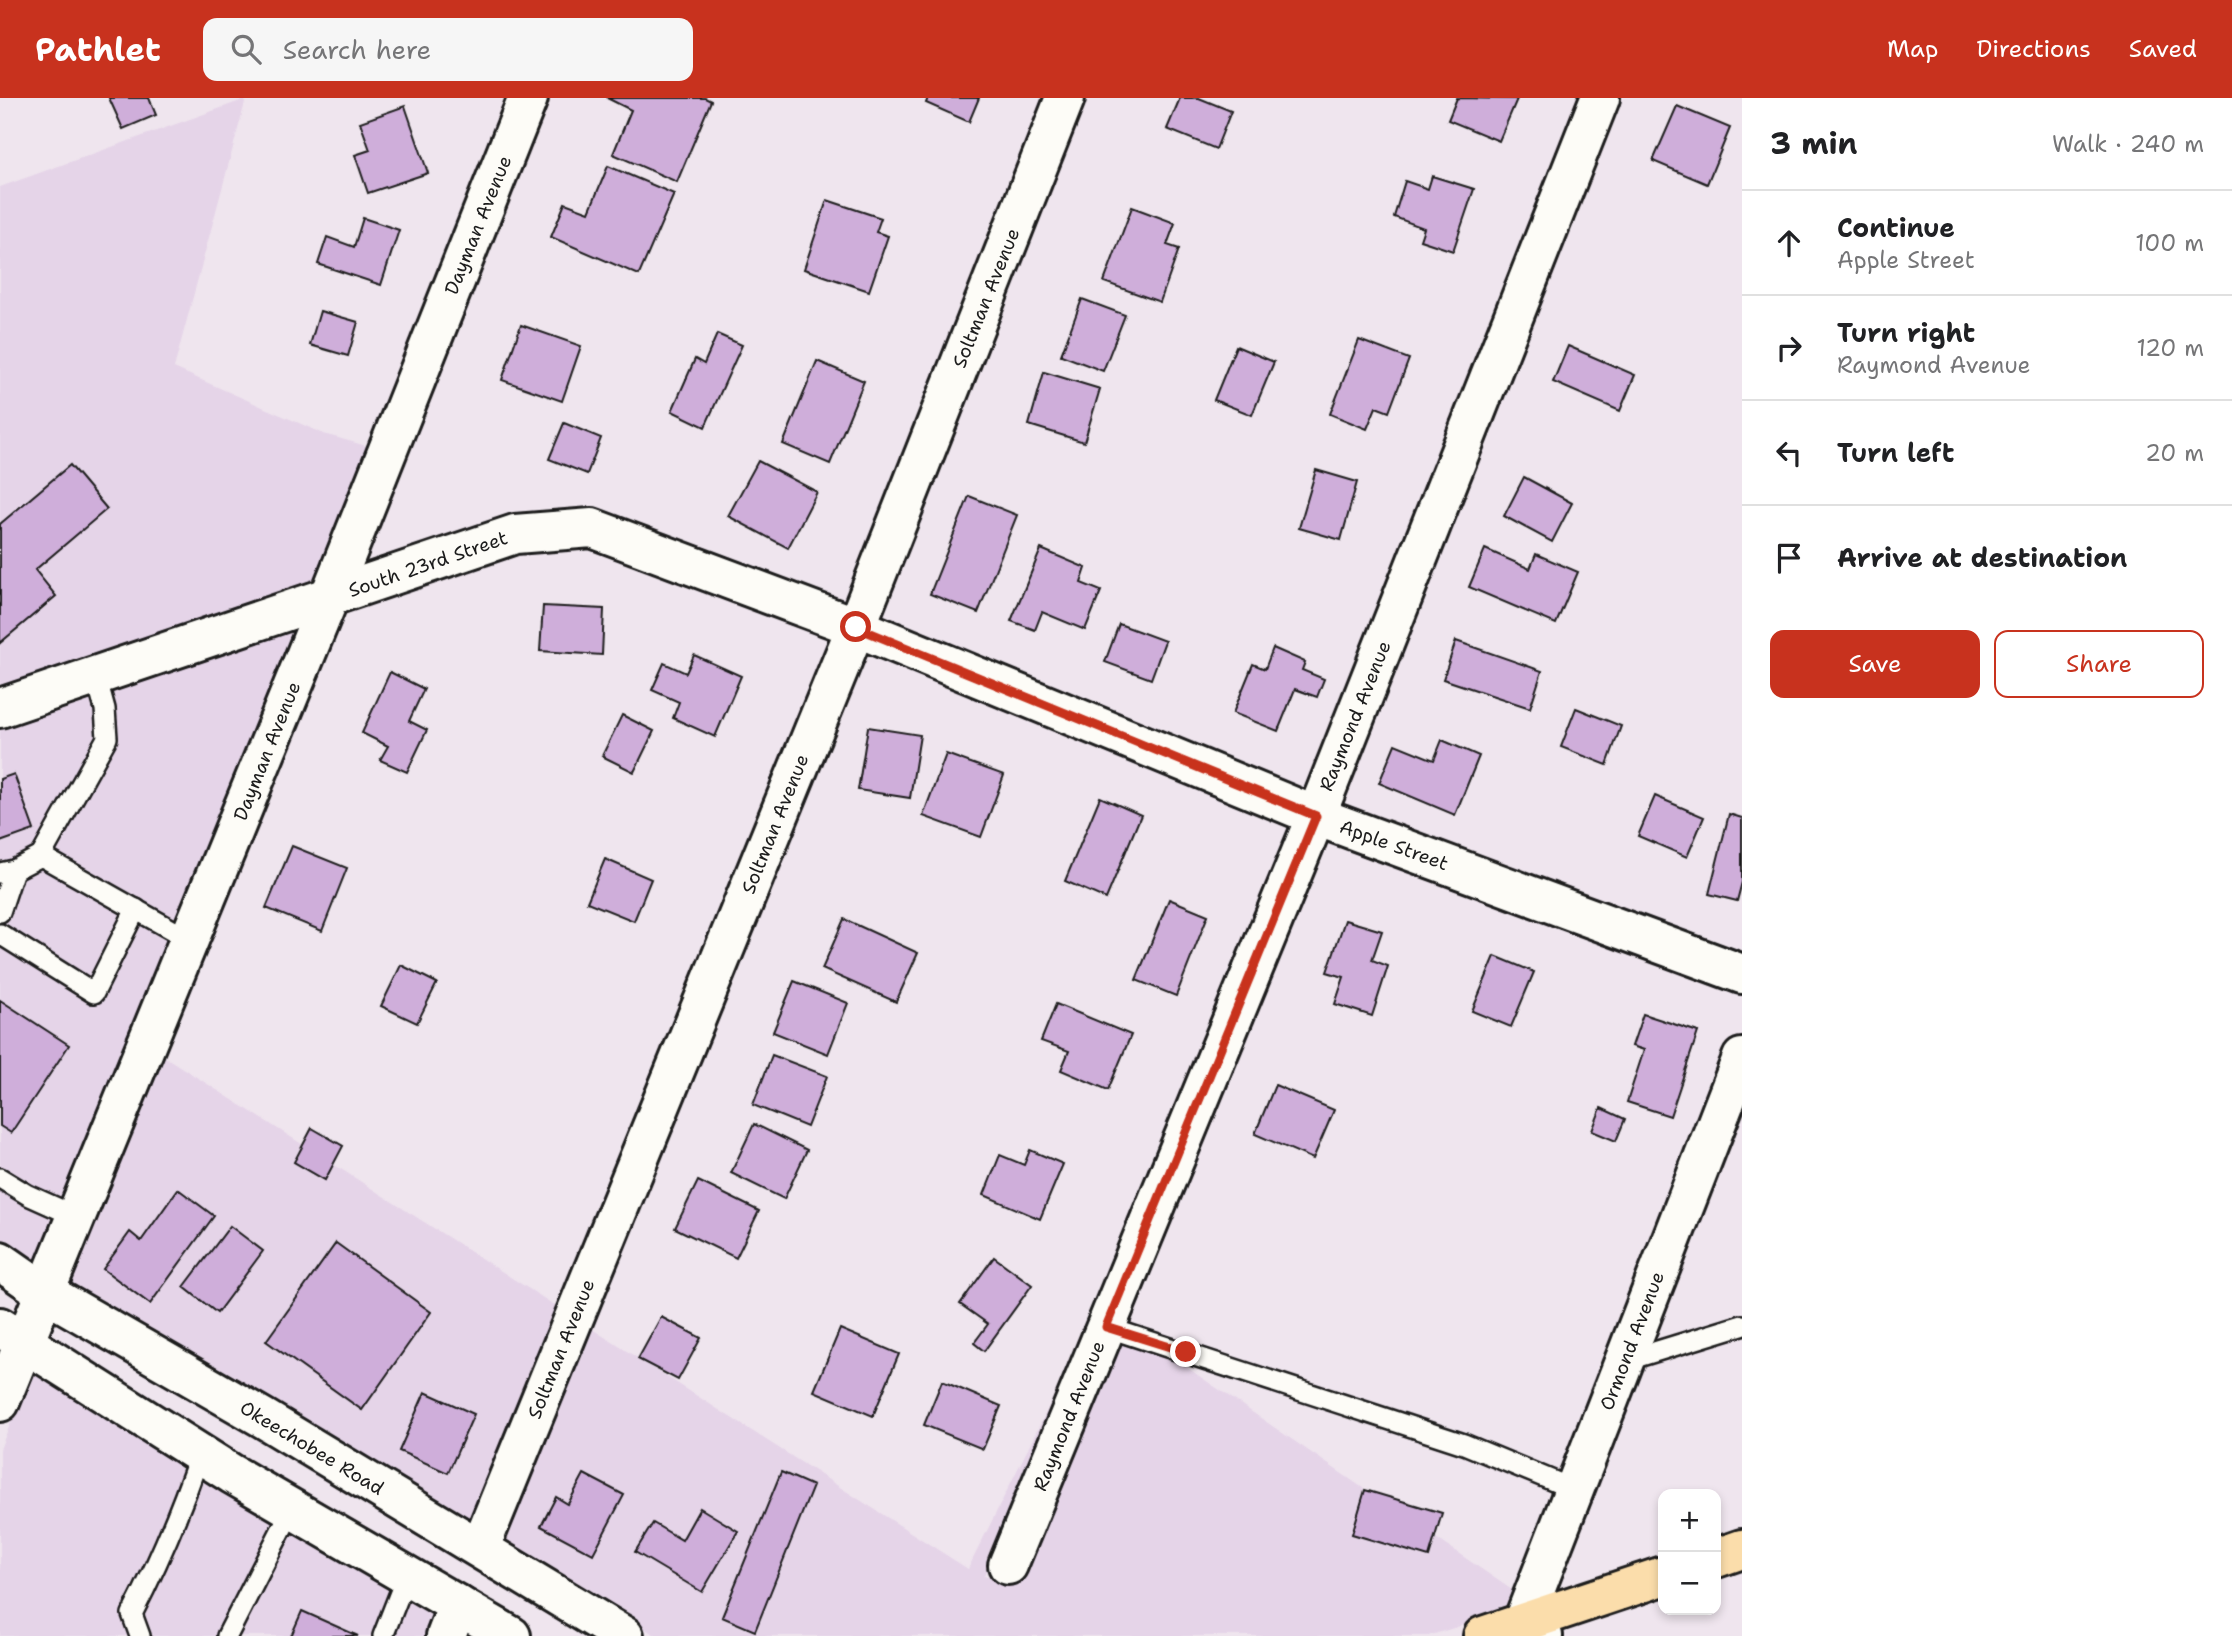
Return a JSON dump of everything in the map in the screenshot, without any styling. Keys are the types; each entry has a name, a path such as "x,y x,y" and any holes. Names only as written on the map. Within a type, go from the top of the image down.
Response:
{"main road":[{"path":"1721,1556 1742,1549"},
{"path":"1483,1636 1533,1630 1658,1578"}],"street":[{"name":"Dayman Avenue","path":"0,1402 12,1335 46,1293 329,598 528,98"},
{"name":"Soltman Avenue","path":"480,1548 856,627 1065,98"},
{"name":"Raymond Avenue","path":"1008,1565 1316,816 1600,98"},
{"name":"South 23rd Street","path":"0,708 515,534 592,528 856,627"},
{"name":"Apple Street","path":"856,627 1316,816 1742,974"},
{"name":"Ormond Avenue","path":"1533,1630 1574,1489 1742,1058"},
{"name":"Okeechobee Road","path":"0,1261 46,1293 263,1418 624,1636"},
{"path":"12,1335 200,1454 407,1575 452,1621 511,1636"}],"lane":[{"path":"0,912 7,872 41,856 107,738 105,709 96,676"},
{"path":"41,856 190,940"},
{"path":"0,934 94,993 136,909"},
{"path":"0,1178 28,1195 77,1217"},
{"path":"1625,1361 1742,1325"},
{"path":"1106,1327 1464,1444 1574,1489"},
{"path":"139,1636 132,1614 153,1574 179,1513 200,1454"},
{"path":"227,1636 292,1509"},
{"path":"383,1636 407,1575"}],"shaded area":[{"path":"246,99 174,368 324,434 370,447 315,585 0,691 0,187"},
{"path":"298,625 38,1266 0,1240 0,726"},
{"path":"162,1055 559,1308 471,1523 68,1286"},
{"path":"1126,1326 1515,1592 1508,1611 1428,1636 657,1636 501,1541 589,1327 968,1569 1078,1348 984,1576 1019,1586"},
{"path":"33,1368 436,1613 427,1636 0,1636 0,1449"}],"building":[{"path":"109,98 149,98 156,115 123,129"},
{"path":"607,98 705,98 711,101 677,182 613,154 631,110"},
{"path":"928,98 979,98 969,122 926,103"},
{"path":"1180,98 1199,98 1231,111 1216,149 1167,129"},
{"path":"1457,98 1517,99 1499,141 1448,120"},
{"path":"405,106 428,173 368,193 355,155 370,150 360,122"},
{"path":"1677,106 1730,128 1707,184 1653,161"},
{"path":"608,166 674,194 639,275 551,237 565,203 589,212"},
{"path":"1432,176 1474,189 1453,251 1420,240 1424,228 1394,217 1405,181 1428,189"},
{"path":"827,200 881,218 876,232 888,236 869,291 804,269"},
{"path":"1132,207 1175,223 1167,245 1179,249 1160,302 1104,282"},
{"path":"363,218 399,230 381,285 318,264 327,237 354,247"},
{"path":"1082,299 1125,315 1103,371 1061,355"},
{"path":"320,311 358,322 348,356 310,345"},
{"path":"521,325 581,346 562,401 502,380"},
{"path":"717,334 742,345 705,427 672,411 695,359 704,364"},
{"path":"1359,340 1409,359 1389,412 1376,407 1367,429 1330,414"},
{"path":"1236,346 1274,362 1252,415 1214,400"},
{"path":"1568,346 1635,375 1620,411 1553,382"},
{"path":"817,361 864,381 830,464 783,444"},
{"path":"1044,372 1100,389 1084,442 1029,425"},
{"path":"564,423 601,438 587,474 549,459"},
{"path":"758,461 817,492 788,548 728,516"},
{"path":"70,465 107,509 35,570 56,596 0,643 0,524"},
{"path":"1316,470 1357,482 1341,540 1299,528"},
{"path":"1524,477 1572,503 1552,542 1504,516"},
{"path":"969,496 1017,515 978,613 930,594"},
{"path":"1041,549 1086,568 1081,583 1101,591 1085,630 1042,612 1035,630 1011,621"},
{"path":"1485,549 1530,569 1536,554 1578,572 1556,624 1469,587"},
{"path":"543,606 604,609 602,655 540,651"},
{"path":"1119,624 1165,641 1151,679 1105,662"},
{"path":"1456,641 1542,671 1530,708 1443,679"},
{"path":"1273,648 1305,662 1302,670 1324,679 1317,697 1295,689 1278,731 1233,713 1253,664 1265,669"},
{"path":"694,655 741,676 715,737 673,718 679,702 652,690 664,663 686,673"},
{"path":"390,672 424,689 409,721 427,730 407,772 380,760 388,746 362,733"},
{"path":"1576,708 1621,726 1607,765 1561,747"},
{"path":"622,715 654,731 634,772 602,756"},
{"path":"868,727 920,735 910,798 858,790"},
{"path":"1442,740 1479,756 1455,815 1379,783 1395,744 1434,760"},
{"path":"946,754 1004,775 981,837 923,816"},
{"path":"14,774 34,830 0,842 0,779"},
{"path":"1655,796 1704,817 1687,857 1638,836"},
{"path":"1100,797 1141,815 1106,899 1065,881"},
{"path":"1729,814 1742,818 1742,882 1737,901 1709,894"},
{"path":"292,846 347,868 322,931 266,908"},
{"path":"605,859 651,879 634,921 587,902"},
{"path":"1169,899 1208,915 1176,996 1136,980"},
{"path":"844,919 918,953 896,1002 822,969"},
{"path":"1345,920 1382,931 1372,960 1388,966 1372,1016 1335,1004 1344,977 1327,972"},
{"path":"1495,956 1534,972 1511,1027 1472,1011"},
{"path":"401,965 437,983 417,1023 381,1006"},
{"path":"794,981 848,1003 828,1054 773,1032"},
{"path":"0,1000 69,1045 11,1133 0,1126"},
{"path":"1056,1004 1131,1035 1108,1090 1061,1070 1069,1051 1041,1041"},
{"path":"1643,1014 1698,1032 1670,1116 1627,1102 1644,1050 1632,1046"},
{"path":"772,1055 827,1076 807,1127 753,1105"},
{"path":"1275,1085 1334,1110 1313,1159 1255,1134"},
{"path":"1601,1108 1625,1119 1616,1141 1592,1131"},
{"path":"754,1124 807,1150 784,1199 731,1173"},
{"path":"312,1128 343,1146 325,1180 294,1162"},
{"path":"1030,1150 1063,1164 1040,1219 984,1195 1000,1155 1024,1165"},
{"path":"698,1181 759,1211 736,1258 675,1228"},
{"path":"178,1189 214,1216 150,1304 103,1269 130,1232 141,1241"},
{"path":"230,1226 263,1251 217,1313 184,1287"},
{"path":"336,1243 431,1312 362,1410 266,1341"},
{"path":"994,1257 1032,1285 984,1351 974,1343 988,1324 960,1304"},
{"path":"661,1317 701,1338 678,1380 638,1359"},
{"path":"840,1329 899,1354 873,1416 814,1391"},
{"path":"942,1381 1001,1406 983,1449 924,1425"},
{"path":"425,1392 474,1414 448,1473 399,1451"},
{"path":"781,1472 813,1486 755,1631 722,1617"},
{"path":"584,1474 624,1495 593,1554 541,1526 556,1497 568,1504"},
{"path":"1365,1490 1442,1513 1429,1557 1352,1534"},
{"path":"700,1508 738,1531 702,1592 635,1552 653,1523 682,1540"},
{"path":"302,1611 358,1636 291,1636"}],"route":[{"path":"856,627 1316,816 1106,1327 1186,1352"}]}
